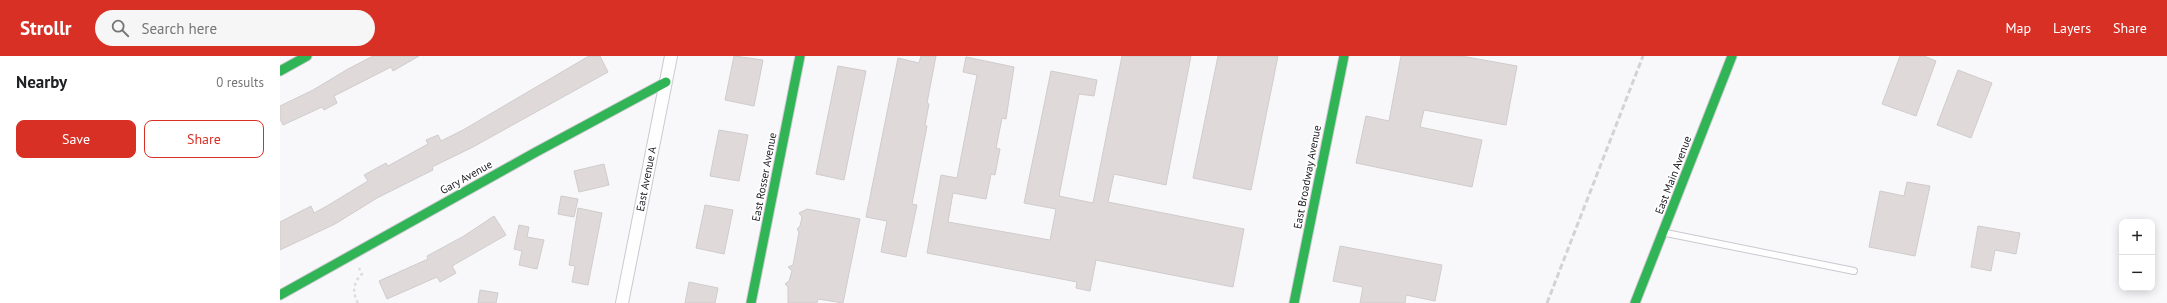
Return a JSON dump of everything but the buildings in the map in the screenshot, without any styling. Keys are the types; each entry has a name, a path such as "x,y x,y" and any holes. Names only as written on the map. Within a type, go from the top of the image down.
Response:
{"street":[{"path":"280,71 307,56"},
{"name":"East Avenue A","path":"622,303 671,56"},
{"name":"East Rosser Avenue","path":"751,303 800,56"},
{"name":"East Broadway Avenue","path":"1294,303 1344,56"},
{"name":"East Main Avenue","path":"1635,303 1732,56"},
{"name":"Gary Avenue","path":"280,295 666,82"}],"lane":[{"path":"1664,232 1854,271"}],"path":[{"path":"351,255 362,274 354,287 355,298 358,303"}],"railway":[{"path":"1547,303 1643,56"}],"traffic: fast":[{"path":"280,71 307,56"},
{"path":"751,303 800,56"},
{"path":"1294,303 1344,56"},
{"path":"1635,303 1732,56"},
{"path":"280,295 536,152 666,82"}]}
